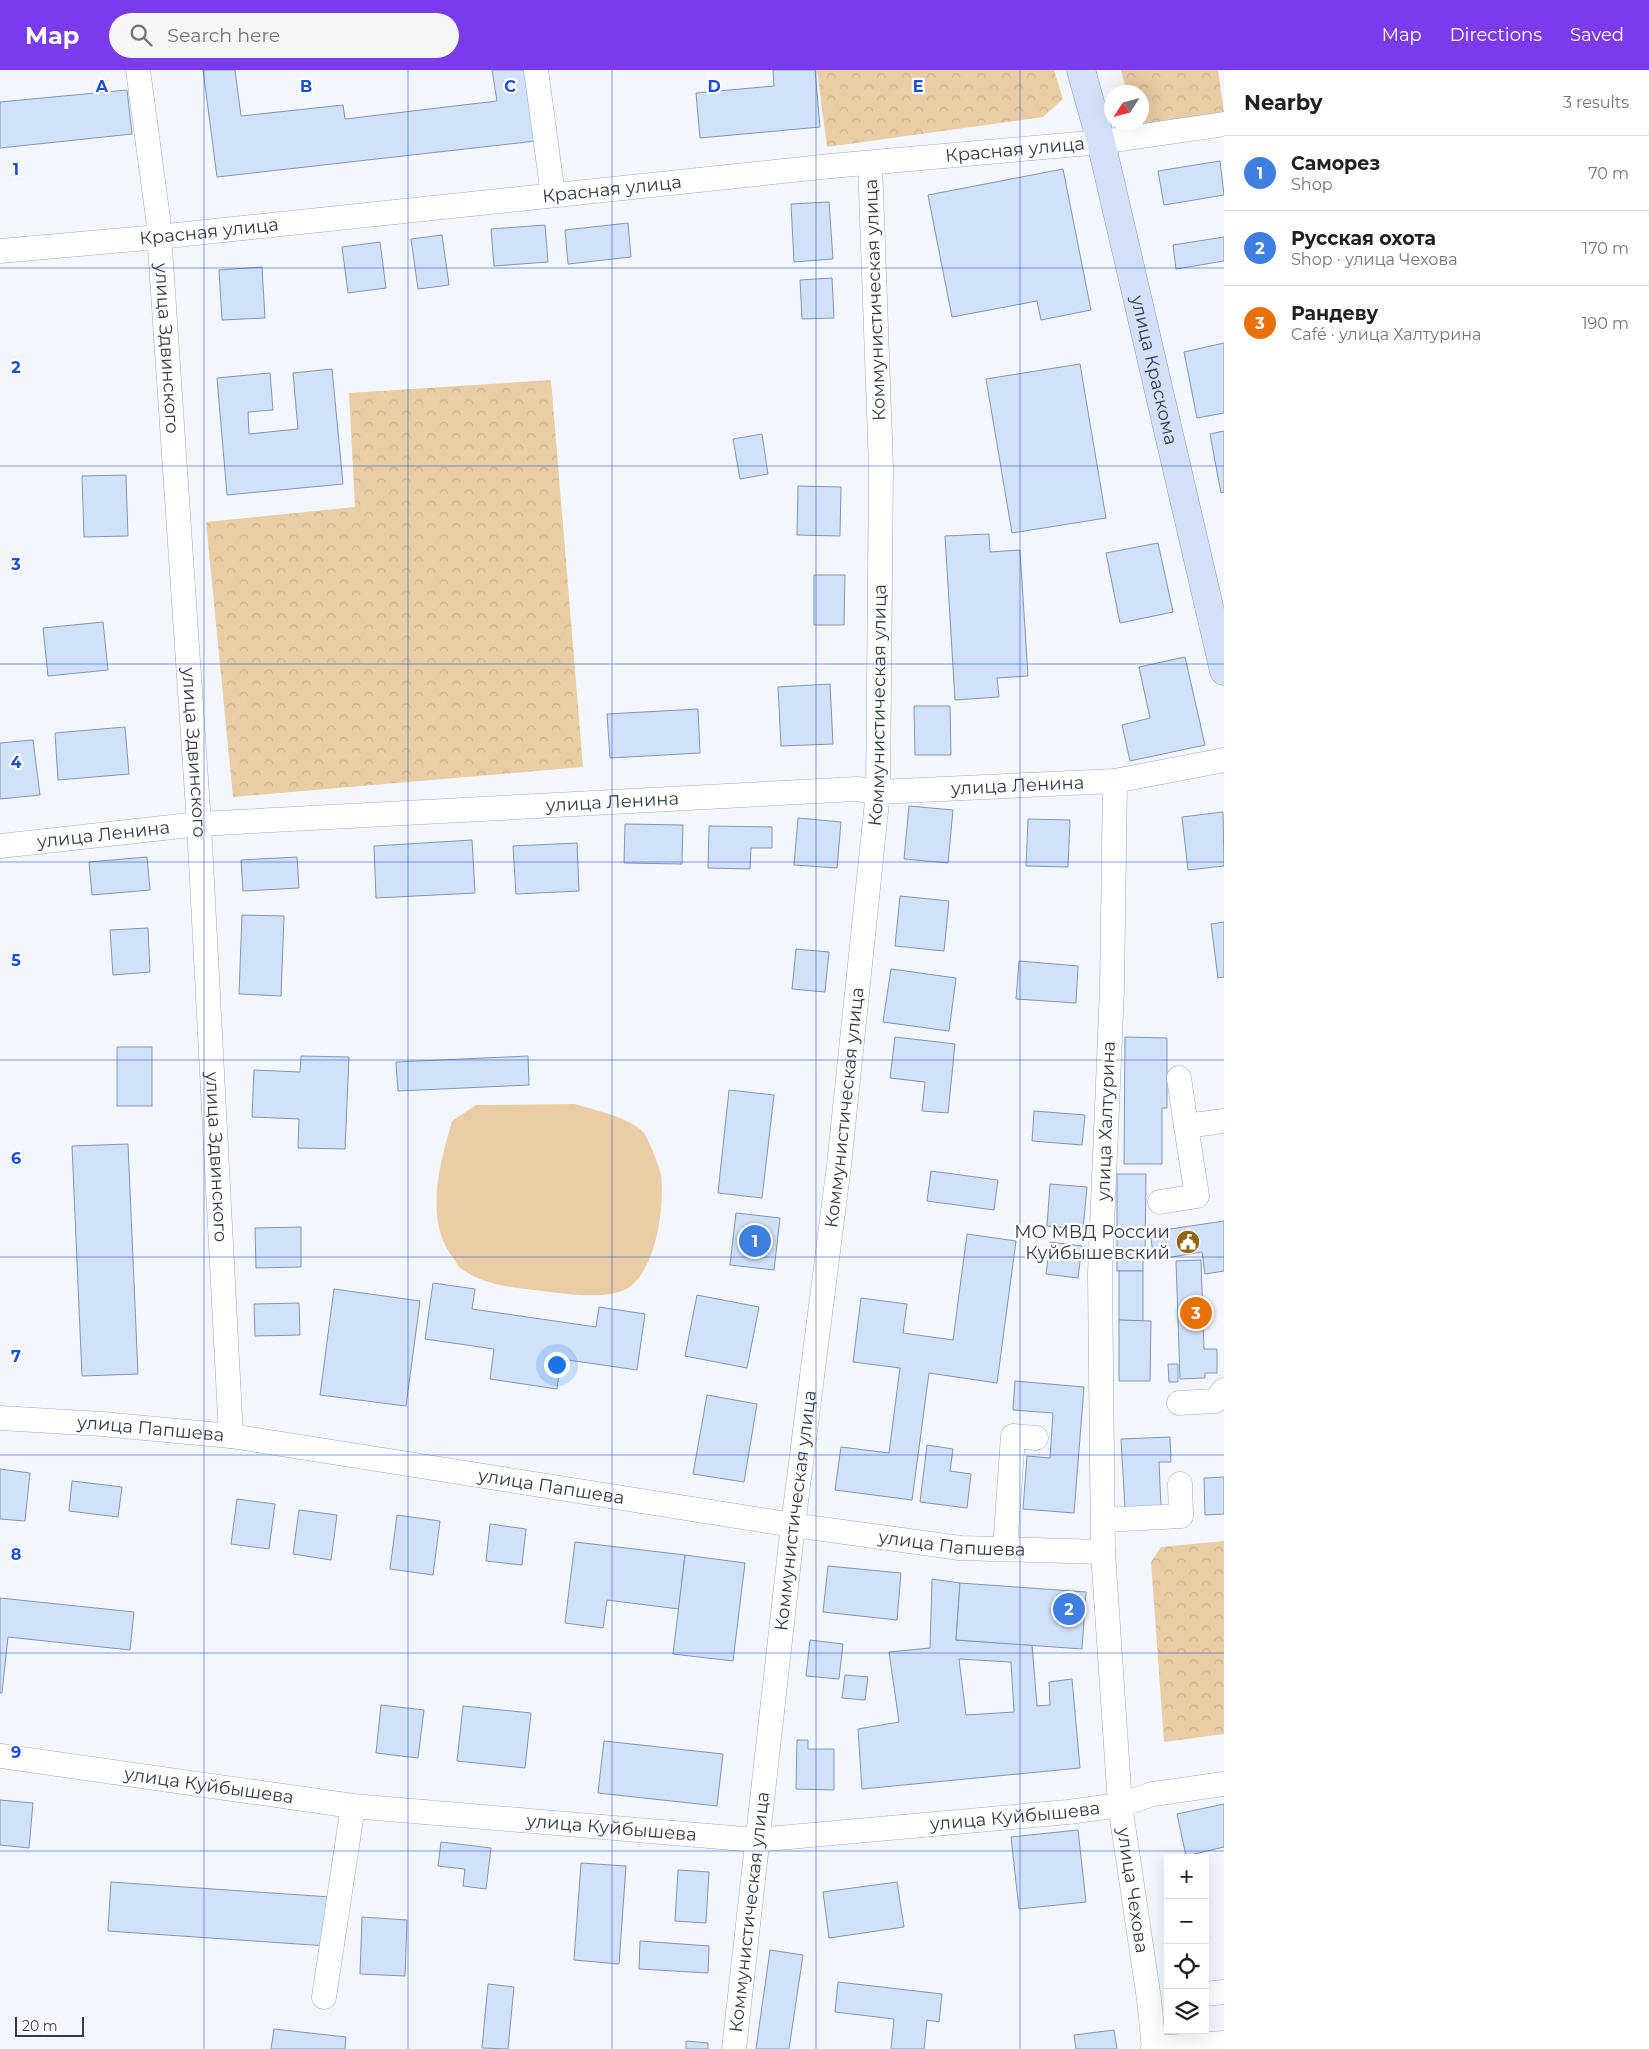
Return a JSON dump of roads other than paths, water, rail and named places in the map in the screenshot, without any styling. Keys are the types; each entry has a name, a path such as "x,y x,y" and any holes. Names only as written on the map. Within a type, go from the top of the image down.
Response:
{"main road":[{"name":"улица Краскома","path":"1081,70 1101,142 1224,671"}],"street":[{"name":"улица Здвинского","path":"138,70 158,218 199,824 231,1436"},
{"path":"536,70 553,195"},
{"name":"Красная улица","path":"0,251 158,237 870,163 1101,142 1224,124"},
{"name":"Коммунистическая улица","path":"734,2049 756,1840 793,1526 840,1166 878,792 881,467 870,163"},
{"name":"улица Ленина","path":"0,846 199,824 856,790 878,792 1115,781 1224,760"},
{"name":"улица Халтурина","path":"1103,1552 1100,1274 1112,988 1115,781"},
{"path":"1160,1202 1197,1196 1179,1078"},
{"path":"1186,1126 1224,1121"},
{"path":"1179,1403 1216,1401 1224,1390"},
{"name":"улица Папшева","path":"0,1418 102,1424 231,1436 793,1526 960,1548 1103,1552"},
{"path":"1005,1549 1013,1436 1036,1438"},
{"path":"1103,1520 1181,1516 1180,1484"},
{"name":"улица Чехова","path":"1103,1552 1120,1805 1158,1998 1154,2049"},
{"name":"улица Куйбышева","path":"0,1756 353,1806 756,1840 1068,1812 1120,1805 1153,1794 1224,1784"},
{"path":"324,1997 353,1806"},
{"path":"1209,1994 1224,1992"},
{"path":"1154,2049 1224,2043"}],"place":[{"name":"Саморез","path":"755,1241"},
{"name":"МО МВД России Куйбышевский","path":"1188,1242"},
{"name":"Рандеву","path":"1196,1313"},
{"name":"Русская охота","path":"1069,1609"}]}
